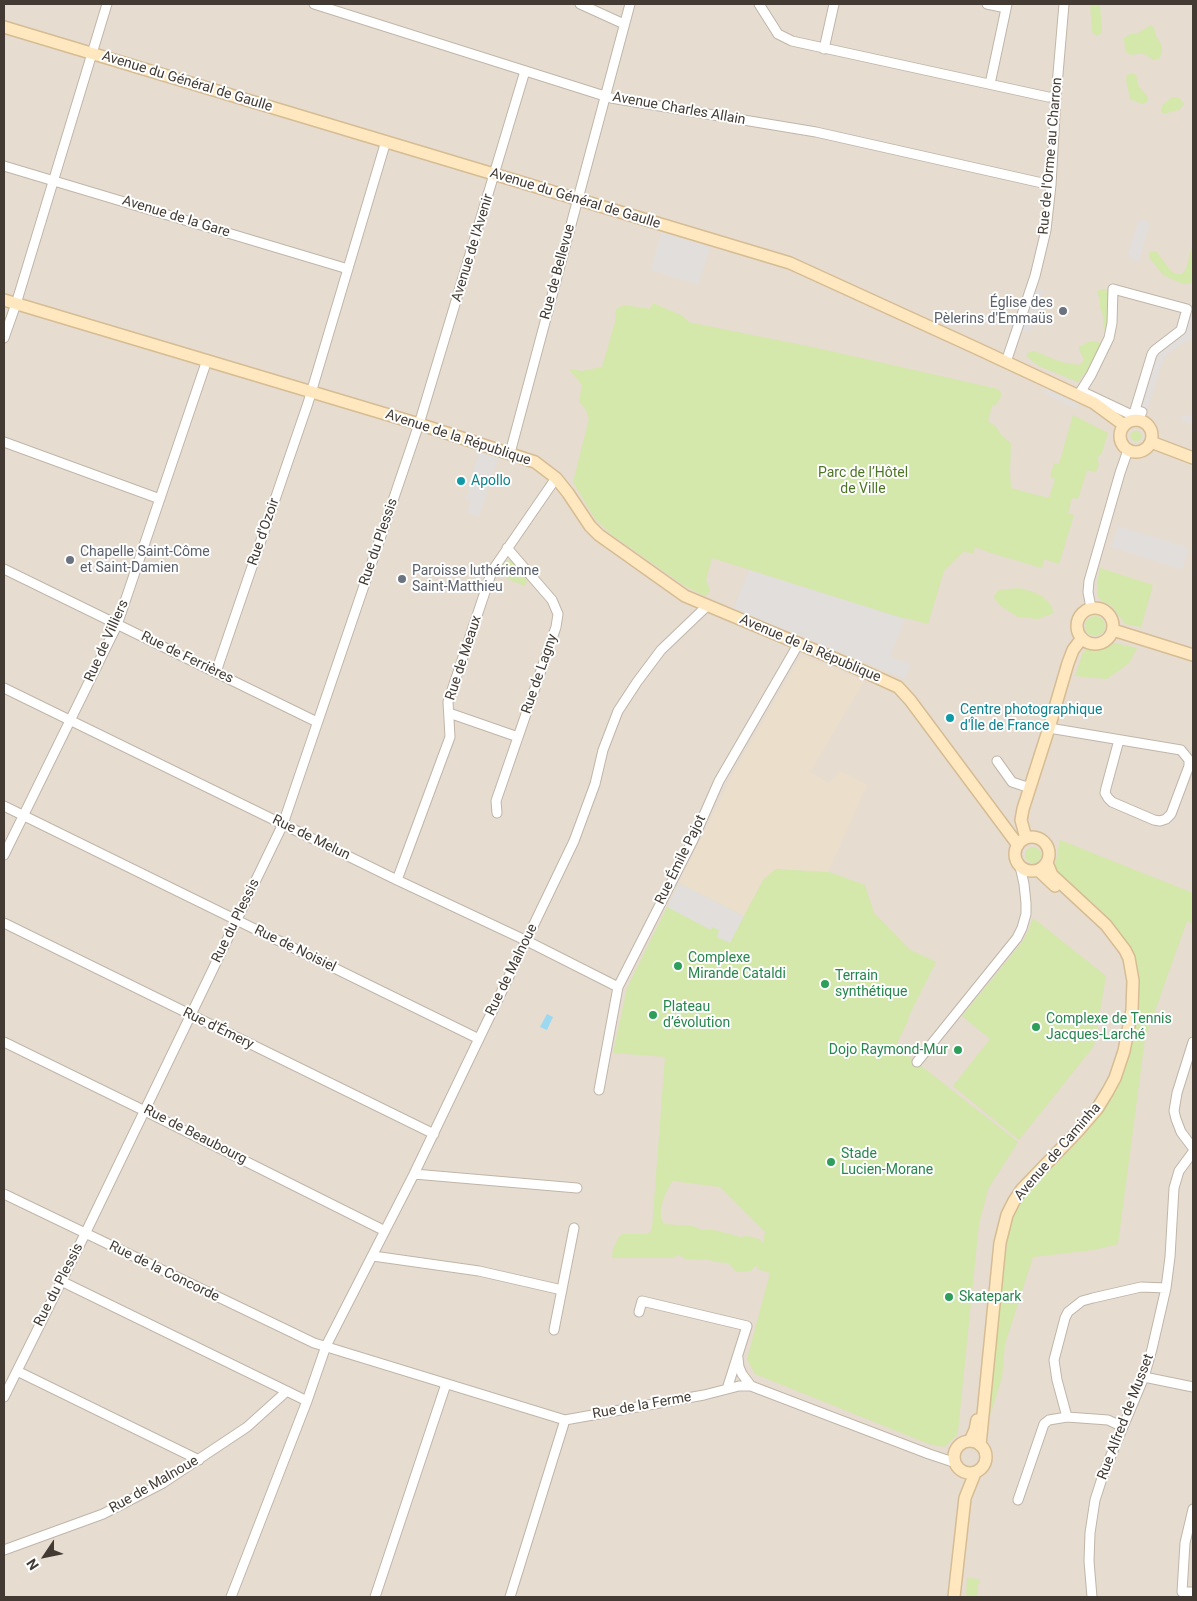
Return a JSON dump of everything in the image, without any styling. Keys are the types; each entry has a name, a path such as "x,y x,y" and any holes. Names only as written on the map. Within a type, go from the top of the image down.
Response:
{"street":[{"path":"4,338 54,181 107,4"},
{"name":"Avenue Charles Allain","path":"314,4 611,98 816,132 1051,185"},
{"path":"580,4 624,24"},
{"name":"Rue de Bellevue","path":"510,453 630,4"},
{"path":"759,4 778,34 792,41 1048,97 1056,97"},
{"path":"824,49 834,4"},
{"path":"987,4 1006,6 990,84"},
{"name":"Rue de l'Orme au Charron","path":"1006,362 1035,276 1046,230 1064,4"},
{"name":"Avenue du Général de Gaulle","path":"4,27 577,200 790,262 1094,403 1124,425"},
{"name":"Avenue de l'Avenir","path":"419,424 525,71"},
{"name":"Rue d'Ozoir","path":"216,672 311,392 386,141"},
{"name":"Avenue de la Gare","path":"4,166 348,269"},
{"path":"1113,289 1187,310 1181,330 1152,354 1135,410 1142,412 1139,417 1081,391 1084,387 1112,328 1113,289"},
{"name":"Avenue de la République","path":"4,300 419,424 534,462 556,478 590,526 599,535 685,596 799,643 902,690 979,792 1022,842"},
{"name":"Rue de Villiers","path":"4,855 117,625 207,360"},
{"path":"1133,420 1142,421 1152,431 1151,442 1144,450 1139,452 1128,450 1124,447 1120,438 1124,425 1133,420"},
{"name":"Rue du Plessis","path":"4,1397 283,824 419,424"},
{"path":"4,442 160,499"},
{"path":"1151,442 1193,458"},
{"path":"1091,608 1088,592 1089,581 1128,450"},
{"name":"Rue de Meaux","path":"397,880 450,737 448,702 492,571 556,478"},
{"name":"Rue de Lagny","path":"497,813 496,801 556,627 558,614 552,600 507,548"},
{"name":"Rue de Ferrières","path":"4,569 317,722"},
{"name":"Rue de Malnoue","path":"231,1597 307,1401 326,1346 434,1134 574,841 586,813 603,750 618,711 661,650 707,606"},
{"path":"1097,607 1108,613 1114,624 1113,630 1108,640 1103,643 1092,644 1082,638 1077,629 1078,618 1086,610 1097,607"},
{"path":"1113,630 1193,655"},
{"path":"917,1062 1017,938 1022,928 1026,914 1026,903 1020,866 1015,856 1022,842 1021,820 1023,809 1068,662 1073,650 1082,638"},
{"name":"Rue Émile Pajot","path":"599,1090 618,987 693,840 719,780 799,643"},
{"name":"Rue de Melun","path":"4,688 397,880 527,941 618,987"},
{"path":"449,713 518,738"},
{"path":"1049,728 1181,750 1186,754 1189,766 1171,814 1166,819 1154,820 1112,802 1108,798 1105,793 1118,740"},
{"path":"997,761 1012,782 1030,788"},
{"name":"Rue de Noisiel","path":"4,806 479,1039"},
{"path":"1020,866 1030,871 1042,867 1049,856 1049,851 1044,842 1035,837 1022,842"},
{"name":"Avenue de Caminha","path":"975,1443 1000,1243 1007,1215 1022,1189 1078,1132 1097,1109 1108,1091 1115,1078 1124,1052 1132,1010 1133,981 1125,950 1106,925 1042,867"},
{"name":"Rue d'Émery","path":"4,923 434,1134"},
{"name":"Rue de Beaubourg","path":"4,1042 385,1231"},
{"path":"1193,1042 1177,1093 1174,1111 1181,1132 1193,1148"},
{"name":"Rue Alfred de Musset","path":"1092,1597 1089,1561 1090,1532 1095,1500 1104,1472 1144,1376 1152,1349 1166,1288 1170,1257 1174,1188 1179,1171 1193,1152"},
{"path":"414,1174 577,1188"},
{"name":"Rue de la Concorde","path":"4,1194 297,1336 326,1346"},
{"path":"554,1330 574,1228"},
{"path":"373,1256 479,1270 562,1290"},
{"path":"61,1281 307,1401"},
{"path":"1068,1417 1057,1380 1054,1360 1068,1312 1082,1301 1093,1298 1141,1287 1166,1288"},
{"path":"639,1312 642,1301 747,1326 727,1389"},
{"name":"Rue de la Ferme","path":"326,1346 565,1420 739,1386 751,1386 957,1466"},
{"path":"738,1358 738,1367 751,1386"},
{"path":"17,1371 199,1460"},
{"path":"1144,1376 1193,1387"},
{"path":"375,1597 446,1384"},
{"name":"Rue de Malnoue","path":"4,1550 103,1514 163,1483 247,1427 287,1391"},
{"path":"1018,1500 1044,1424 1049,1420 1068,1417 1108,1420 1123,1427"},
{"path":"510,1597 565,1420"},
{"path":"957,1466 964,1473 975,1473 983,1468 986,1454 975,1443 960,1444 956,1448 954,1453 957,1466 965,1498"},
{"path":"954,1597 965,1498 975,1473"},
{"path":"1193,1509 1185,1543 1182,1592 1193,1592"}],"shaded area":[{"path":"4,4 1193,4 1193,1597 4,1597"},
{"path":"1139,219 1150,222 1139,262 1130,259 1128,252"},
{"path":"661,232 710,247 698,285 651,270"},
{"path":"1044,289 1031,331 1016,333 1030,291"},
{"path":"1186,315 1193,317 1193,347 1191,339 1168,354 1163,360 1146,413 1135,410 1152,354 1181,330"},
{"path":"1046,387 1079,403 1076,409 1043,393"},
{"path":"1184,414 1193,417 1193,425 1179,420"},
{"path":"479,452 498,458 479,517 467,512 471,500 465,498 469,492 467,491"},
{"path":"1118,526 1189,548 1182,570 1111,547"},
{"path":"749,570 905,619 890,657 911,664 905,679 733,609"},
{"path":"802,657 864,681 810,772 829,783 841,771 867,785 828,872 776,869 763,880 744,916 679,883 733,774 799,659"},
{"path":"679,883 744,916 730,943 717,937 719,930 712,927 711,930 667,907"}],"green space":[{"path":"1090,4 1100,4 1102,32 1097,36 1092,32"},
{"path":"1151,25 1162,46 1159,59 1153,60 1141,53 1132,55 1127,53 1124,38 1130,34 1138,33"},
{"path":"1132,73 1136,75 1139,87 1148,97 1147,102 1142,104 1130,99 1126,79 1127,75"},
{"path":"1172,97 1179,98 1184,104 1179,110 1163,114 1161,111 1162,106"},
{"path":"1193,242 1193,280 1190,284 1183,284 1163,275 1149,257 1149,252 1156,251 1170,270 1175,274 1182,274 1186,269"},
{"path":"1099,290 1110,290 1109,331 1103,327 1100,299 1097,293"},
{"name":"Parc de l’Hôtel de Ville","path":"653,303 683,316 688,322 817,348 998,389 1001,392 1001,396 996,405 992,406 988,421 1011,443 1011,488 1049,498 1055,479 1050,477 1054,463 1059,464 1073,415 1108,433 1102,453 1097,458 1099,464 1096,472 1087,470 1078,499 1072,498 1068,513 1074,515 1059,564 1044,559 1042,568 975,547 973,554 964,551 944,571 928,624 905,619 712,558 706,580 710,590 707,595 704,596 685,586 612,535 595,519 573,482 589,419 586,410 579,401 582,385 569,369 582,371 602,367 615,322 616,309 624,305 650,309"},
{"path":"1096,341 1100,343 1100,349 1094,367 1084,374 1078,382 1039,366 1027,357 1027,353 1034,351 1061,362 1079,365 1084,359 1079,347 1088,342"},
{"path":"1136,430 1142,436 1136,442 1130,436"},
{"path":"508,560 513,562 527,580 525,586 507,579 509,572 501,569"},
{"path":"1100,568 1153,585 1141,627 1125,624 1112,606 1098,597 1097,584"},
{"path":"1019,588 1042,596 1050,604 1054,613 1038,619 1018,617 1002,607 994,598 999,590"},
{"path":"1095,616 1102,619 1105,626 1102,633 1095,636 1088,633 1085,626 1088,619"},
{"path":"1115,643 1137,648 1129,663 1107,679 1075,676 1083,652 1086,650 1103,650"},
{"path":"1060,840 1193,893 1193,924 1187,921 1145,1039 1118,1244 1093,1250 1033,1257 1005,1344 1002,1377 990,1416 997,1325 1012,1218 1027,1193 1087,1132 1111,1100 1127,1064 1140,1004 1139,974 1135,958 1127,942 1106,915 1057,872 1055,867"},
{"path":"1030,847 1036,847 1041,852 1039,861 1030,863 1025,858 1025,852"},
{"name":"Stade Lucien-Morane","path":"776,869 829,872 865,885 874,913 909,949 936,962 909,1015 897,1047 1018,1142 988,1189 979,1224 958,1431 957,1435 944,1447 929,1444 755,1374 747,1359 770,1273 757,1269 758,1264 750,1271 738,1272 729,1263 686,1259 678,1255 672,1258 612,1258 613,1249 622,1234 647,1234 652,1228 665,1057 613,1053 627,988 679,883 744,916 763,880","holes":["672,1181 720,1187 765,1232 763,1243 759,1239 748,1236 741,1237 714,1230 702,1230 693,1226 664,1224 661,1218 661,1208"]},
{"name":"Complexe de Tennis Jacques-Larché","path":"1033,918 1106,976 1094,1046 1019,1140 953,1086 990,1039 962,1016 1023,941"},
{"path":"967,1578 980,1579 977,1597 966,1597"}],"water":[{"path":"547,1014 553,1017 547,1030 540,1027"}],"place":[{"name":"Église des Pèlerins d'Emmaüs","path":"1063,311"},
{"name":"Apollo","path":"461,481"},
{"name":"Chapelle Saint-Côme et Saint-Damien","path":"70,560"},
{"name":"Paroisse luthérienne Saint-Matthieu","path":"402,579"},
{"name":"Centre photographique d'Île de France","path":"950,718"},
{"name":"Complexe Mirande Cataldi","path":"678,966"},
{"name":"Terrain synthétique","path":"825,984"},
{"name":"Plateau d’évolution","path":"653,1015"},
{"name":"Complexe de Tennis Jacques-Larché","path":"1036,1027"},
{"name":"Dojo Raymond-Mur","path":"958,1050"},
{"name":"Stade Lucien-Morane","path":"831,1162"},
{"name":"Skatepark","path":"949,1297"}]}
